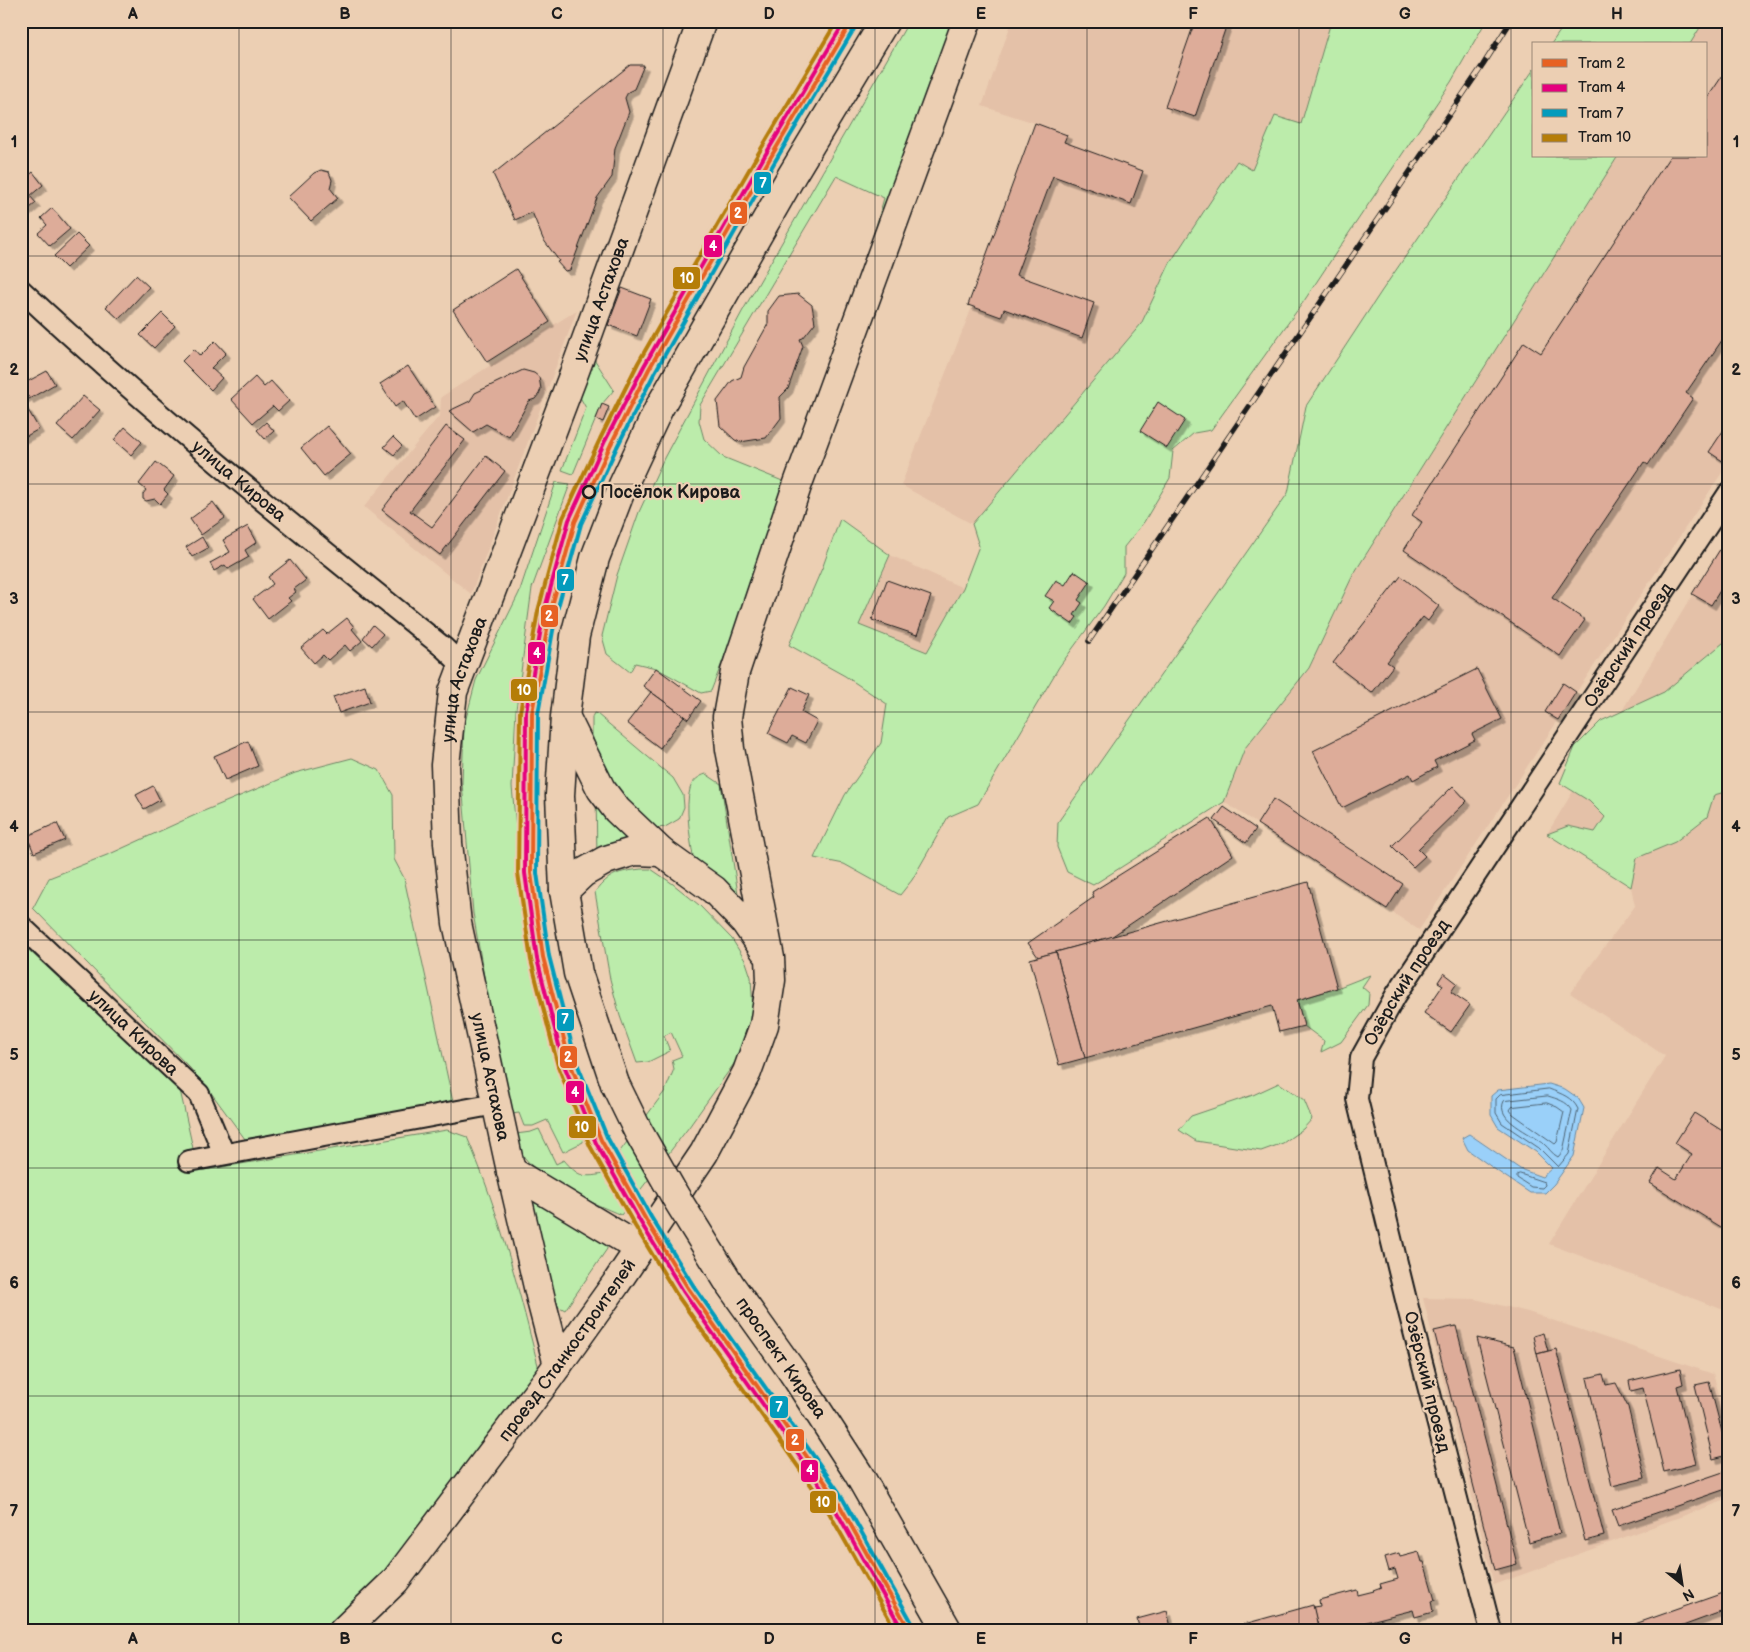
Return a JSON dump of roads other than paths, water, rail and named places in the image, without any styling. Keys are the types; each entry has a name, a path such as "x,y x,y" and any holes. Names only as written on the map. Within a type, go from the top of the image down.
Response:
{"main road":[{"name":"улица Астахова","path":"558,1365 511,1171 457,923 448,843 445,765 453,692 573,376 702,21"},
{"path":"564,891 560,795 565,716 575,636 595,558 623,485 659,408 704,326 885,21"},
{"path":"770,958 730,749 727,717 735,672 796,489 967,21"},
{"path":"565,716 601,789 617,810 661,852 714,890 745,922 770,958"},
{"path":"564,891 583,872 606,860 635,851 661,852"},
{"name":"проспект Кирова","path":"564,891 578,973 616,1084 638,1131 675,1196 731,1286 794,1374 858,1473 948,1631"},
{"name":"проезд Станкостроителей","path":"343,1631 395,1581 558,1365 704,1153 747,1072 764,1025 771,980 770,958"},
{"path":"511,1171 639,1248"}],"street":[{"name":"улица Кирова","path":"21,290 83,348 234,478 443,647 463,666"},
{"name":"Озёрский проезд","path":"1491,1631 1408,1312 1357,1100 1361,1058 1396,995 1729,493"},
{"name":"улица Кирова","path":"21,926 199,1094 224,1154"},
{"path":"189,1161 496,1104"}],"water":[{"path":"1549,1084 1565,1089 1578,1098 1584,1108 1574,1156 1554,1184 1545,1193 1530,1193 1468,1150 1462,1138 1469,1134 1520,1169 1542,1177 1552,1168 1536,1152 1498,1127 1491,1115 1491,1096 1498,1090"}],"railway":[{"path":"1089,641 1483,65 1511,21"}],"tram line":[{"name":"10","path":"837,21 638,363 563,518 538,611 520,712 518,873 531,960 558,1066 590,1146 677,1295 823,1502 896,1631"},
{"name":"4","path":"845,21 764,157 644,366 605,441 569,520 544,612 526,712 525,873 537,959 564,1065 596,1143 641,1223 683,1291 829,1498 903,1631"},
{"name":"2","path":"852,21 769,160 649,369 611,444 575,522 550,613 532,713 531,873 543,957 570,1063 601,1140 646,1220 688,1288 834,1495 910,1631"},
{"name":"7","path":"857,24 774,163 655,372 581,524 556,614 538,714 537,873 549,956 576,1061 607,1137 651,1217 693,1285 839,1492 915,1628"}],"place":[{"name":"Посёлок Кирова","path":"589,492"}]}
